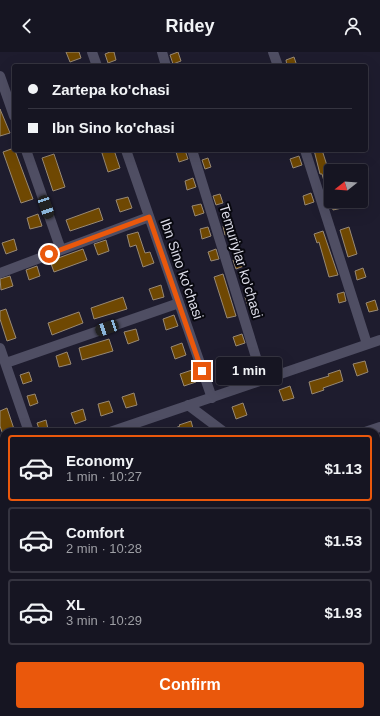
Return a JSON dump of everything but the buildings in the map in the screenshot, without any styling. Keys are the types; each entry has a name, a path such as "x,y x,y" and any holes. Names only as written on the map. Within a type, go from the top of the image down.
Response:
{"street":[{"path":"92,52 96,64"},
{"path":"162,52 165,64"},
{"path":"273,52 277,64"},
{"path":"0,76 12,110"},
{"path":"27,152 61,250"},
{"name":"Ibn Sino ko'chasi","path":"127,152 212,398"},
{"name":"Temuriylar ko'chasi","path":"193,152 263,380"},
{"path":"306,152 368,344"},
{"path":"0,273 149,217"},
{"path":"6,364 179,303"},
{"path":"122,428 380,340"},
{"path":"0,348 28,428"},
{"path":"188,405 219,428"}],"route":[{"path":"49,254 149,217 202,371"}]}
